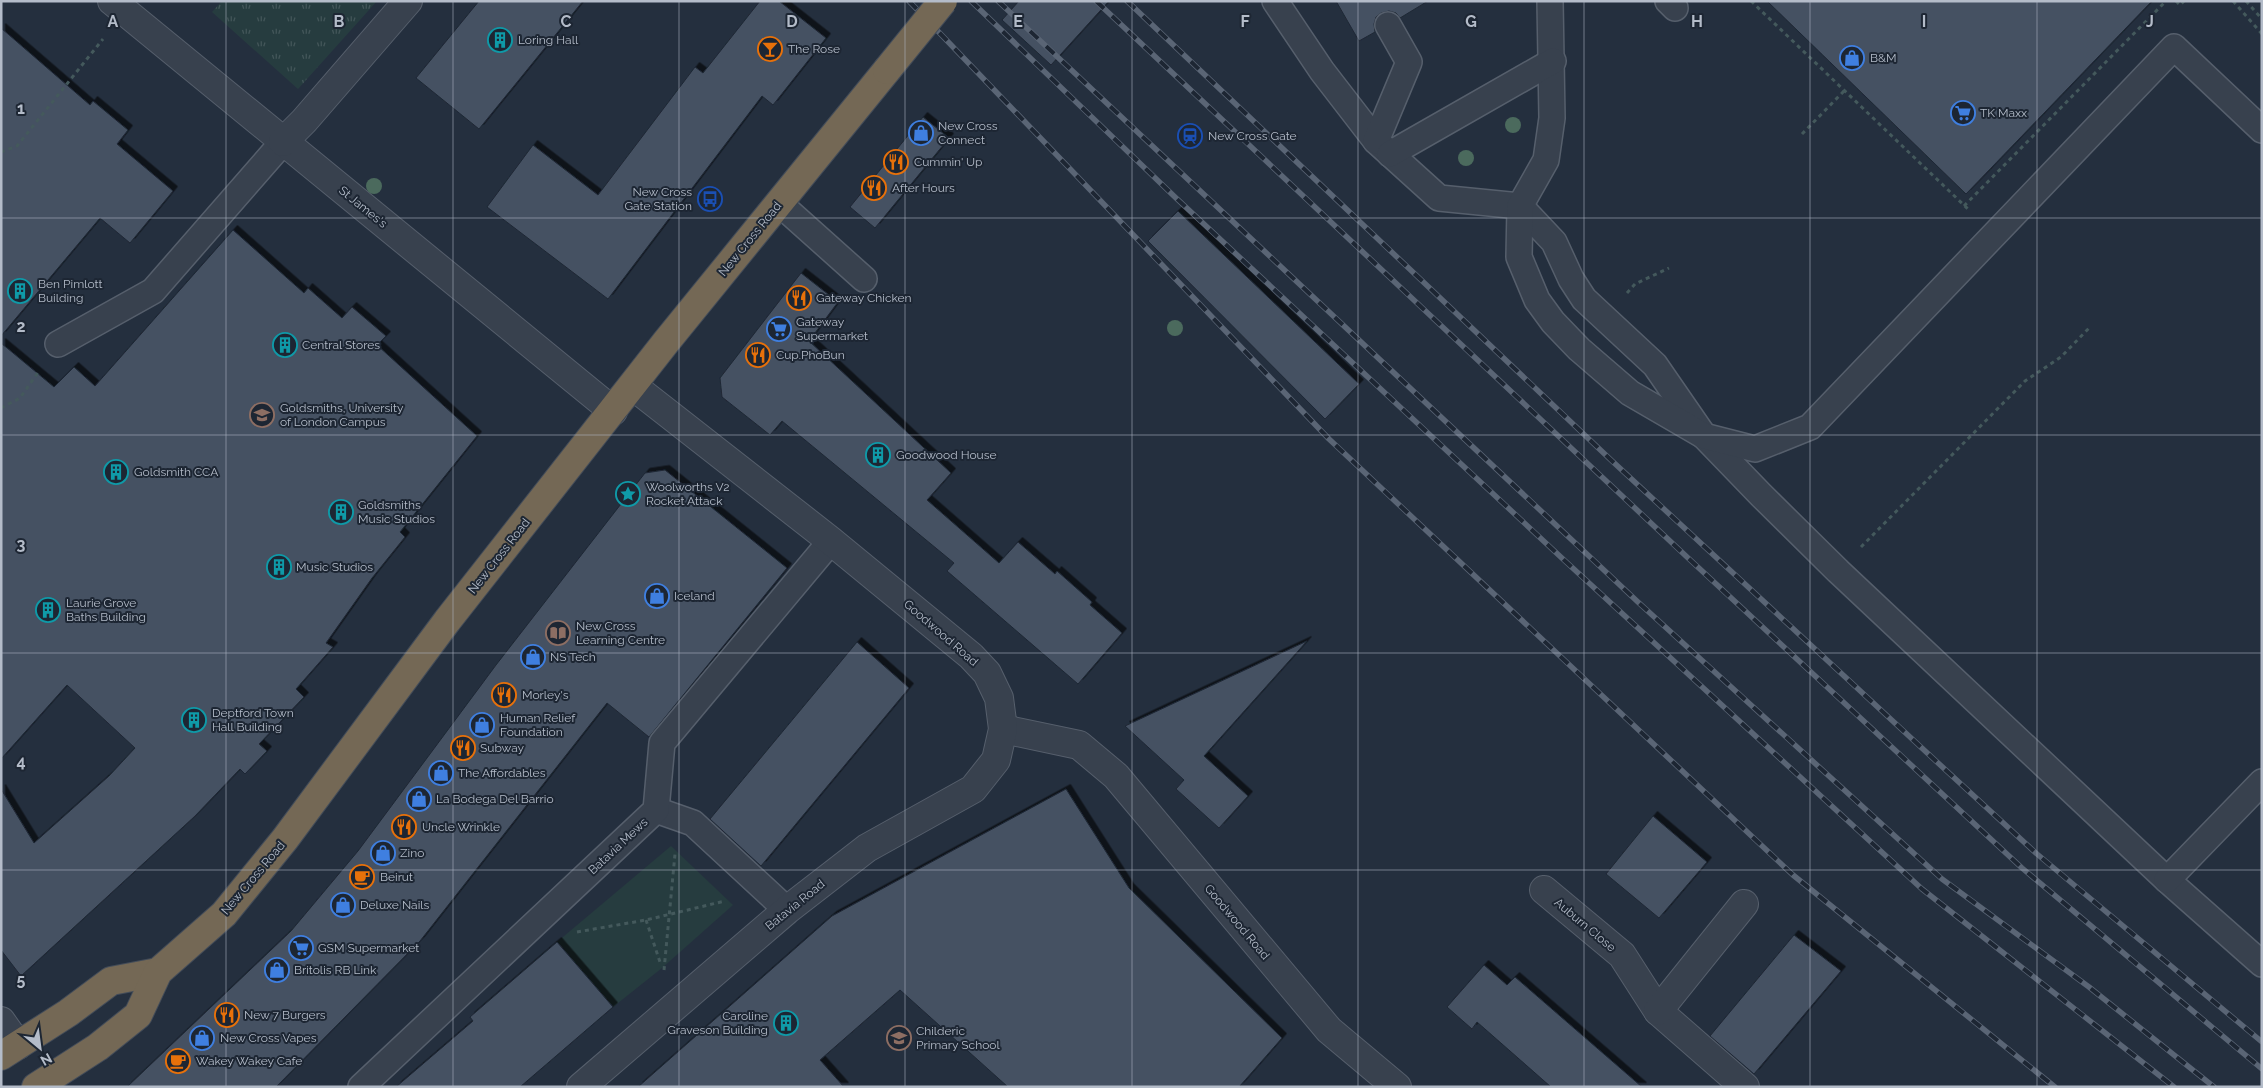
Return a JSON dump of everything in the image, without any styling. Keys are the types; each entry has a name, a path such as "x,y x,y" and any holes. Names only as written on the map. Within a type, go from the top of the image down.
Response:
{"highway":[{"name":"New Cross Road","path":"36,1087 98,1047 138,1015 158,972 224,914 237,899 285,839 447,621 779,203 944,1"},
{"path":"10,1051 111,982 158,972"}],"street":[{"path":"283,142 304,121 408,1"},
{"name":"St James's","path":"119,6 613,411"},
{"name":"Goodwood Road","path":"633,386 831,541 971,656 987,673 999,698 1003,729 1080,746 1116,776 1329,1030 1397,1087"},
{"name":"Batavia Road","path":"581,1087 787,910 867,848 973,789 996,760 1003,729"},
{"name":"Auburn Close","path":"1544,890 1622,955 1658,1011 1745,1087"},
{"path":"1658,1011 1744,904"},
{"path":"1,1021 10,1051"}],"lane":[{"path":"1275,1 1322,71 1383,147 1439,198 1520,206 1554,242 1571,279 1584,299 1654,365 1704,436 1838,571 2167,880 2262,964"},
{"path":"1550,1 1553,61 1552,118 1546,160 1520,206 1519,257 1537,300 1553,322 1578,349 1630,393 1704,436 1755,449 1810,427 2174,47 2262,130"},
{"path":"1383,147 1409,62 1388,25"},
{"path":"1383,147 1553,61"},
{"path":"58,344 153,291 283,142"},
{"path":"779,203 864,279"},
{"name":"Batavia Mews","path":"361,1087 656,810 662,743 831,541"},
{"path":"2167,880 2262,782"},
{"path":"656,810 693,823 787,910"}],"path":[{"path":"1751,1 1970,211"},
{"path":"1964,206 2166,1"},
{"path":"2176,1 2180,5 2184,1"},
{"path":"2233,1 2262,34"},
{"path":"2246,1 2262,19"},
{"path":"1,152 17,146 119,6"},
{"path":"1802,134 1844,90"},
{"path":"1838,571 2025,382 2061,358 2090,326"},
{"path":"1,408 20,398 58,344"},
{"path":"662,968 675,853"},
{"path":"574,933 646,920 730,900"},
{"path":"646,920 662,968 668,974"}],"green space":[{"path":"222,1 377,1 298,89 212,12"},
{"path":"671,846 733,905 662,968 613,1007 557,942"}],"building":[{"name":"Loring Hall","path":"479,1 583,1 479,129 416,78"},
{"path":"760,1 779,1 826,38 773,105 762,96 608,299 487,207 533,145 598,195 695,67 703,73"},
{"path":"1019,1 1109,1 1051,65 1002,20"},
{"path":"1336,1 1428,1 1400,18 1396,13 1389,11 1381,13 1376,17 1374,24 1375,32 1359,41"},
{"name":"TK Maxx","path":"1767,1 2152,1 1966,194"},
{"path":"1,28 90,105 93,101 128,130 117,144 173,191 130,243 100,218 1,336"},
{"path":"923,117 949,138 875,228 850,207"},
{"path":"1178,211 1359,384 1325,419 1148,241"},
{"path":"233,230 304,293 308,288 342,318 352,307 386,336 377,345 477,436 400,532 405,537 372,578 326,643 333,647 296,689 304,697 259,744 267,751 245,774 240,769 195,816 21,976 1,950 1,789 34,843 109,776 135,748 67,685 1,759 1,343 54,387 74,367 95,386"},
{"path":"801,273 838,302 809,341 951,473 927,500 999,563 1018,542 1055,574 1057,571 1092,602 1090,605 1122,633 1078,684 947,571 954,563 782,421 770,435 722,397 720,378"},
{"path":"665,470 787,568 649,737 607,703 420,941 276,1087 127,1087 291,931 358,851 496,665 645,473"},
{"path":"1307,641 1204,756 1248,796 1219,828 1176,789 1184,780 1125,726"},
{"path":"857,642 909,688 761,866 710,819"},
{"path":"1066,789 1129,888 1282,1038 1239,1087 1008,1087 900,990 820,1060 844,1087 638,1087 832,916"},
{"path":"1653,816 1707,862 1659,918 1606,874"},
{"path":"1794,935 1841,971 1754,1074 1710,1036"},
{"path":"557,942 613,1007 520,1087 396,1087 473,1021 470,1017"},
{"path":"1484,965 1507,985 1515,977 1642,1087 1551,1087 1477,1022 1472,1029 1447,1007"}],"railway":[{"path":"909,1 1329,439 1793,875 2055,1087"},
{"path":"971,1 1176,198 1564,560 1922,889 2174,1087"},
{"path":"998,1 1639,603 1942,879 2089,987 2214,1087"},
{"path":"1096,1 1687,557 2022,868 2262,1069"},
{"path":"1127,1 1611,460 2037,854 2262,1042"}],"place":[{"name":"Loring Hall","path":"500,40"},
{"name":"The Rose","path":"770,49"},
{"name":"B&M","path":"1852,58"},
{"name":"TK Maxx","path":"1963,113"},
{"name":"New Cross Connect","path":"921,133"},
{"name":"New Cross Gate","path":"1190,136"},
{"name":"Cummin' Up","path":"896,162"},
{"name":"After Hours","path":"874,188"},
{"name":"New Cross Gate Station","path":"710,199"},
{"name":"Ben Pimlott Building","path":"20,291"},
{"name":"Gateway Chicken","path":"799,298"},
{"name":"Gateway Supermarket","path":"779,329"},
{"name":"Central Stores","path":"285,345"},
{"name":"Cup.PhoBun","path":"758,355"},
{"name":"Goldsmiths, University of London Campus","path":"262,415"},
{"name":"Goodwood House","path":"878,455"},
{"name":"Goldsmith CCA","path":"116,472"},
{"name":"Woolworths V2 Rocket Attack","path":"628,494"},
{"name":"Goldsmiths Music Studios","path":"341,512"},
{"name":"Music Studios","path":"279,567"},
{"name":"Iceland","path":"657,596"},
{"name":"Laurie Grove Baths Building","path":"48,610"},
{"name":"New Cross Learning Centre","path":"558,633"},
{"name":"NS Tech","path":"533,657"},
{"name":"Morley's","path":"504,695"},
{"name":"Deptford Town Hall Building","path":"194,720"},
{"name":"Human Relief Foundation","path":"482,725"},
{"name":"Subway","path":"463,748"},
{"name":"The Affordables","path":"441,773"},
{"name":"La Bodega Del Barrio","path":"419,799"},
{"name":"Uncle Wrinkle","path":"404,827"},
{"name":"Zino","path":"383,853"},
{"name":"Beirut","path":"362,877"},
{"name":"Deluxe Nails","path":"343,905"},
{"name":"GSM Supermarket","path":"301,948"},
{"name":"Britolis RB Link","path":"277,970"},
{"name":"New 7 Burgers","path":"227,1015"},
{"name":"Caroline Graveson Building","path":"786,1023"},
{"name":"New Cross Vapes","path":"202,1038"},
{"name":"Childeric Primary School","path":"899,1038"},
{"name":"Wakey Wakey Cafe","path":"178,1061"}]}
